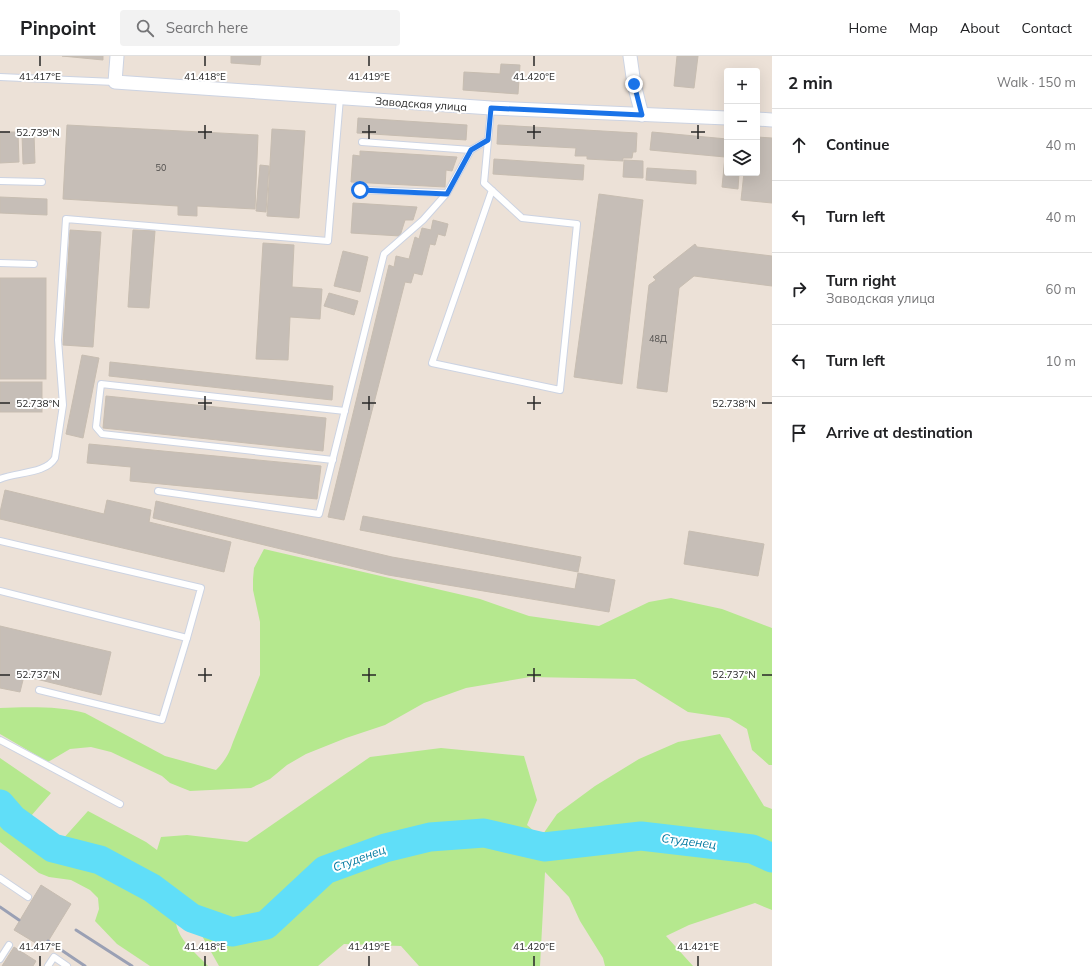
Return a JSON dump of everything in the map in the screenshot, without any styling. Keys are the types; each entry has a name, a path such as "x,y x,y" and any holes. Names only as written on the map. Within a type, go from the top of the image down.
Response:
{"street":[{"path":"115,82 117,56"},
{"path":"630,56 634,84 642,115"},
{"name":"Заводская улица","path":"115,82 491,108 724,118"},
{"path":"760,119 772,120"}],"lane":[{"path":"0,77 115,82"},
{"path":"0,479 13,474 44,468 55,458 63,405 58,340 66,220 328,241 340,98"},
{"path":"491,108 484,183 492,190 522,218 577,224 560,390 432,363 492,190"},
{"path":"158,491 319,514 384,254 424,220 447,194 471,150 488,140"},
{"path":"362,142 471,150"},
{"path":"0,181 42,182"},
{"path":"360,190 447,194"},
{"path":"0,263 34,264"},
{"path":"333,460 102,434 96,427 101,384 345,411"},
{"path":"0,541 201,588 162,720 38,690"},
{"path":"0,591 187,638"},
{"path":"0,740 120,804"},
{"path":"0,878 28,897"},
{"path":"0,959 9,945"},
{"path":"48,966 54,957 67,966"}],"green space":[{"path":"264,549 480,599 529,616 599,626 649,602 671,598 722,609 772,628 772,765 769,765 752,750 747,729 729,718 688,712 635,679 530,677 466,688 424,703 385,725 346,738 306,754 287,765 270,779 251,788 190,791 170,783 162,776 111,752 91,747 70,749 48,762 0,734 0,708 21,707 65,709 85,713 165,756 216,770 230,750 260,675 260,622 253,590 253,579 254,568"},
{"path":"720,734 764,806 772,809 772,910 755,903 689,925 666,936 693,966 605,966 603,958 580,921 569,897 545,872 540,966 419,966 401,946 344,944 318,966 219,966 192,918 176,906 176,925 179,933 183,940 208,966 150,966 117,944 95,921 99,909 98,898 90,890 71,880 49,877 39,873 0,842 0,758 51,793 31,816 62,840 88,811 146,842 157,850 161,837 187,835 247,842 370,757 441,748 524,756 537,800 527,825 541,837 557,814 595,786 639,759 678,742"}],"building":[{"path":"62,56 103,56 103,60"},
{"path":"231,56 261,56 260,65 231,63"},
{"path":"677,56 698,56 694,88 674,86"},
{"path":"501,64 520,65 518,94 463,90 464,72 500,74"},
{"path":"358,118 467,125 466,140 357,133"},
{"path":"67,125 258,135 255,209 197,206 197,216 178,215 178,206 63,199"},
{"path":"498,125 637,133 636,152 633,152 632,158 623,158 623,161 587,159 587,156 575,156 576,148 497,144"},
{"path":"272,129 305,131 299,218 267,216"},
{"path":"0,132 18,132 19,162 0,163"},
{"path":"652,132 724,139 724,157 650,150"},
{"path":"22,134 34,134 35,163 23,164"},
{"path":"760,137 772,138 772,203 741,200 744,176 760,176"},
{"path":"360,151 457,157 452,171 446,170 445,187 351,182 353,155 360,156"},
{"path":"494,159 584,165 583,180 493,174"},
{"path":"624,160 643,161 643,178 623,177"},
{"path":"260,165 269,166 266,212 256,211"},
{"path":"724,167 724,176 739,176 738,189 722,187"},
{"path":"647,168 696,171 696,184 646,180"},
{"path":"599,194 643,200 622,384 574,377"},
{"path":"0,197 47,199 47,215 0,213"},
{"path":"353,203 417,207 413,220 405,220 400,236 351,233"},
{"path":"433,220 448,224 445,236 438,234 435,245 430,244 422,275 414,273 411,283 405,282 344,520 328,517 389,265 394,267 396,256 409,259 415,237 419,239 422,228 431,230"},
{"path":"70,230 101,232 93,347 63,345"},
{"path":"133,230 155,231 149,308 128,307"},
{"path":"263,243 294,245 292,287 322,289 320,319 290,317 288,360 256,359"},
{"path":"695,244 697,247 772,256 772,286 694,276 679,288 667,392 637,388 649,285 656,280 653,277"},
{"path":"343,251 368,257 360,292 334,286"},
{"path":"0,278 46,278 46,379 0,379"},
{"path":"329,293 358,301 354,315 324,306"},
{"path":"82,355 99,358 83,438 66,434"},
{"path":"110,362 333,386 332,400 109,376"},
{"path":"0,382 42,382 42,412 0,412"},
{"path":"106,396 326,418 323,451 103,428"},
{"path":"89,444 321,466 317,499 130,481 131,467 87,463"},
{"path":"5,490 104,514 107,500 151,510 149,522 231,542 224,572 0,519"},
{"path":"156,501 392,557 575,589 578,573 615,580 609,612 388,575 153,518"},
{"path":"363,516 581,557 578,572 360,530"},
{"path":"689,531 764,544 758,576 684,564"},
{"path":"0,626 111,652 101,695 24,676 20,692 0,688"},
{"path":"41,885 71,904 44,948 14,930"},
{"path":"14,947 36,961 33,966 2,966"}],"waterway":[{"name":"Студенец","path":"0,804 13,819 53,848 100,860 152,888 192,918 232,932 266,925 325,870 385,848 430,837 484,833 544,847 641,836 752,849 772,858"}],"railway":[{"path":"0,907 19,920"},
{"path":"76,930 132,966"},
{"path":"48,941 85,966"}],"route":[{"path":"360,190 447,194 471,150 488,140 491,108 642,115 634,84"}]}
